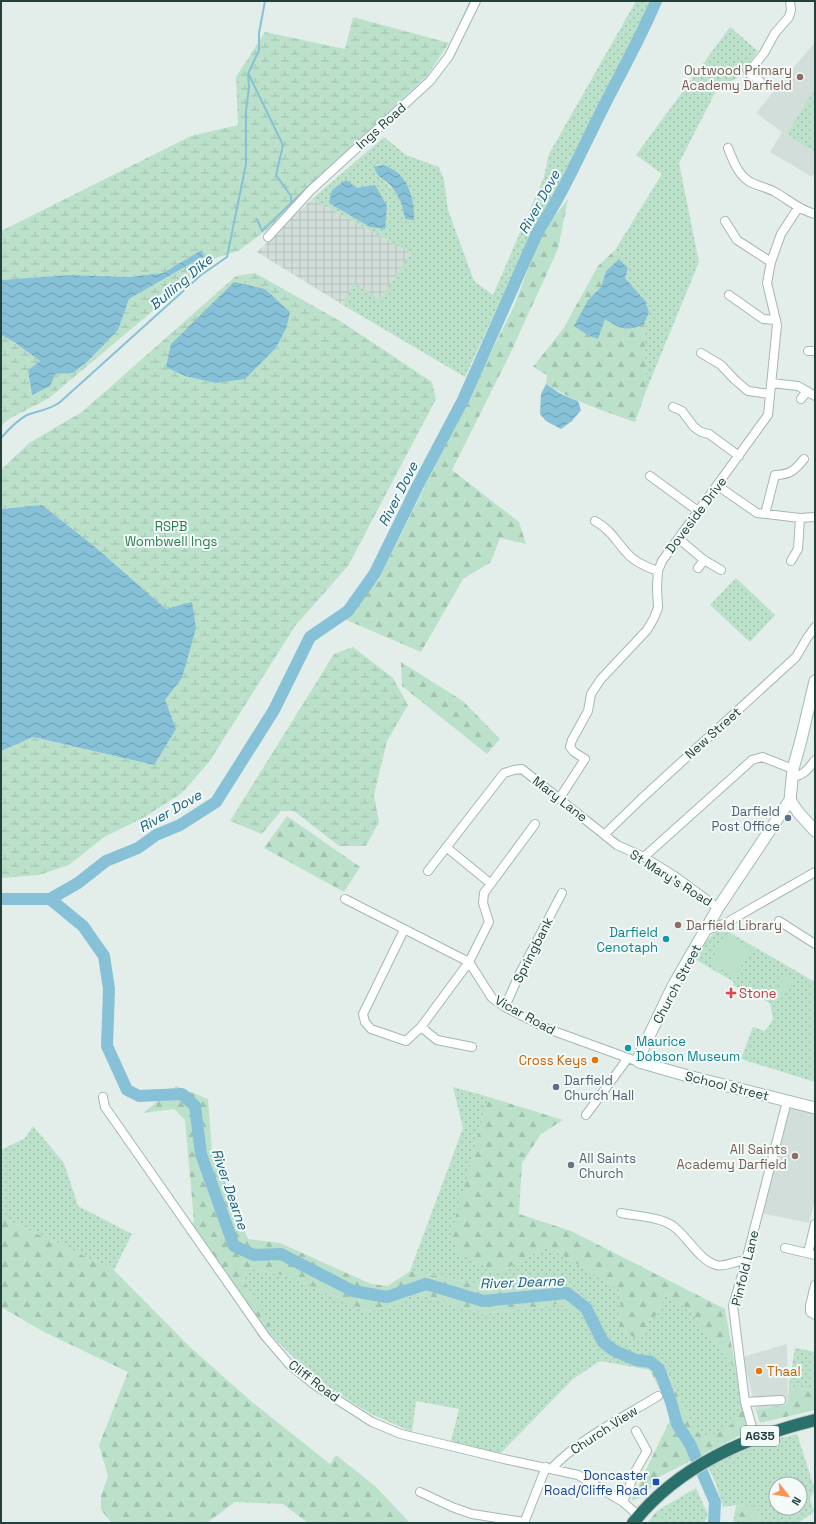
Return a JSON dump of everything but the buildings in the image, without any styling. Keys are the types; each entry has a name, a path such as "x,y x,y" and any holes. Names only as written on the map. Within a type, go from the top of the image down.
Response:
{"highway":[{"name":"A635","path":"636,1519 661,1493 709,1460 755,1438 815,1420"}],"street":[{"name":"Ings Road","path":"268,237 311,190 430,81 449,56 476,1"},
{"path":"760,81 748,73 764,53 775,33 789,17 791,10 790,1"},
{"path":"728,148 738,170 750,182 774,191 798,208 815,214"},
{"name":"Doveside Drive","path":"559,799 585,759 574,752 570,746 588,711 592,694 601,679 647,630 654,618 658,608 658,571 664,558 718,486 768,415 777,325 770,301 767,283 771,262 781,234 798,208"},
{"path":"725,221 737,240 771,262"},
{"path":"729,295 763,319 776,320"},
{"path":"701,353 721,365 748,391 770,394"},
{"path":"771,383 798,386 815,396"},
{"path":"801,399 807,391"},
{"path":"673,407 682,411 694,427 701,432 709,434 739,456"},
{"path":"765,514 775,474 785,475 790,473 795,470 804,459"},
{"path":"650,476 698,511"},
{"path":"718,486 757,513 800,518 815,517"},
{"path":"790,560 798,549 800,518"},
{"path":"595,521 607,528 627,554 642,566 658,571"},
{"path":"679,539 704,560 720,570"},
{"path":"698,568 704,560"},
{"name":"New Street","path":"605,834 796,657 807,638 815,628"},
{"path":"815,681 792,773 790,800 798,812 815,831"},
{"path":"644,857 752,760 762,757 798,776 805,773 815,760"},
{"name":"Mary Lane","path":"446,847 504,773 522,769 605,834"},
{"name":"Church Street","path":"586,1115 634,1060 639,1057 674,986 718,908 790,800"},
{"path":"404,930 364,1014 365,1022 371,1029 406,1041 421,1027 469,962 489,922 483,903 484,893 490,883 536,824"},
{"name":"St Mary's Road","path":"605,834 617,845 644,857 676,877 718,908"},
{"path":"428,871 446,847 490,883"},
{"path":"705,931 726,923 815,872"},
{"name":"Springbank","path":"505,1007 519,975 562,893"},
{"path":"345,900 469,962"},
{"path":"779,921 815,944"},
{"name":"Vicar Road","path":"469,962 492,998 505,1007 548,1029 634,1060"},
{"path":"421,1027 437,1040 472,1047"},
{"name":"School Street","path":"634,1060 688,1076 815,1108"},
{"name":"Cliff Road","path":"103,1097 105,1107 265,1336 289,1364 316,1386 372,1422 401,1434 578,1475 623,1502 636,1519"},
{"name":"Pinfold Lane","path":"755,1438 745,1402 733,1306 787,1101"},
{"path":"622,1213 672,1225 709,1261 717,1265 727,1265 741,1260 746,1261"},
{"path":"785,1248 811,1254 815,1224"},
{"path":"815,1285 810,1306 810,1312 815,1315"},
{"name":"Church View","path":"549,1468 587,1439 658,1396"},
{"path":"745,1402 781,1400"},
{"path":"623,1502 636,1470 647,1451 636,1431"},
{"path":"420,1492 452,1507 472,1514 524,1522 549,1468"}],"shaded area":[{"name":"Outwood Primary Academy Darfield","path":"815,42 815,172 812,177 770,152 782,132 756,113"},
{"path":"312,199 411,253 380,300 354,284 343,305 257,252"},
{"name":"All Saints Academy Darfield","path":"790,1107 815,1112 815,1200 809,1223 761,1213 788,1108"},
{"path":"787,1344 788,1404 756,1410 743,1357"}],"green space":[{"path":"636,1 649,1 638,30 550,204 533,230 465,377 343,305 354,283 380,300 411,253 312,199 384,137 406,155 439,167 444,180 448,210 474,281 493,295 544,177 549,154","holes":["377,175 410,192 405,219 402,205 397,194"]},
{"path":"353,17 449,43 427,76 291,203 280,220 238,251 216,258 49,398 7,420 1,426 1,335 14,342 40,361 28,370 32,395 55,374 73,373 87,362 118,330 129,299 204,256 202,251 163,273 128,277 68,275 1,280 1,231 191,136 238,125 236,77 265,32 345,49"},
{"path":"730,27 758,51 739,77 717,89 679,163 699,262 646,391 644,324 649,312 625,278 628,268 619,259 615,250 662,174 636,155"},
{"path":"813,92 815,93 815,152 787,134"},
{"path":"568,199 558,249 510,354 452,470 519,522 526,544 500,538 491,562 463,579 421,652 344,619 379,579 515,304 541,234"},
{"path":"615,250 619,259 606,271 601,287 588,301 606,319 620,326 627,328 644,324 646,391 635,422 567,396 546,384 547,375 533,367 563,329 598,266"},
{"name":"RSPB Wombwell Ings","path":"255,273 340,321 432,382 436,399 348,566 295,626 209,762 182,793 143,818 104,837 69,865 39,875 1,878 1,751 33,737 154,765 165,700 182,678 166,609 94,546 42,505 1,509 1,470 29,443 82,412 236,276","holes":["286,329 276,348 245,378"]},
{"path":"736,578 775,615 750,642 710,605"},
{"path":"353,647 393,678 408,705 387,741 374,795 379,822 366,846 339,846 294,811 281,811 262,834 230,821 334,654"},
{"path":"401,662 463,701 500,739 487,754 402,686"},
{"path":"287,816 360,867 344,892 264,848"},
{"path":"722,928 815,982 815,1082 741,1059 753,1027 765,1031 773,1020 770,1003 733,985 734,982 693,958 706,941"},
{"path":"726,935 751,949 735,977 710,963"},
{"path":"785,976 793,981 783,998 775,994"},
{"path":"176,1086 208,1099 212,1151 248,1239 280,1243 371,1284 388,1286 410,1271 487,1286 520,1282 569,1286 578,1312 558,1304 483,1314 414,1293 391,1307 366,1311 292,1277 247,1268 243,1279 270,1324 262,1341 186,1231 194,1221 185,1120 174,1109 143,1113"},
{"path":"453,1087 489,1097 452,1234 498,1273 547,1246 621,1290 619,1329 640,1340 649,1320 657,1315 665,1293 690,1311 736,1370 743,1408 732,1425 704,1440 687,1415 661,1359 650,1370 600,1361 573,1379 499,1455 451,1441 459,1409 416,1401 412,1432 369,1413 312,1376 267,1331 243,1279 247,1268 292,1277 366,1311 391,1307 414,1293 483,1314 558,1304 520,1282 487,1286 410,1271 463,1128"},
{"path":"489,1097 563,1120 541,1134 522,1163 519,1214 571,1231 725,1309 736,1370 690,1311 665,1293 657,1315 649,1320 640,1340 619,1329 621,1290 547,1246 498,1273 458,1253 451,1234"},
{"path":"33,1126 64,1163 78,1206 132,1234 114,1270 1,1217 1,1150 25,1138"},
{"path":"1,1217 114,1270 190,1347 252,1402 330,1464 336,1455 375,1486 410,1523 308,1523 283,1504 235,1502 207,1523 112,1523 101,1510 101,1496 108,1476 99,1445 128,1372 44,1332 1,1307"},
{"path":"795,1348 815,1352 815,1391 789,1385"},
{"path":"661,1359 687,1415 704,1440 731,1425 743,1408 747,1432 659,1477 644,1496 631,1501 670,1420 664,1398 650,1370"},
{"path":"789,1385 815,1391 815,1410 760,1423 756,1410 788,1404"},
{"path":"797,1434 815,1490 810,1498 814,1512 798,1523 761,1523 757,1507 736,1505 723,1507 716,1484 708,1467 757,1444"},
{"path":"696,1488 708,1515 704,1523 664,1523 657,1511"},
{"path":"736,1505 741,1523 733,1523"},
{"path":"736,1505 757,1507 761,1523 741,1523"},
{"path":"657,1511 664,1523 647,1523"}],"water":[{"path":"384,165 398,173 409,188 414,207 414,220 405,219 403,209 397,195 392,187 378,175 374,167"},
{"path":"346,180 357,188 375,185 387,206 385,229 370,227 329,203 332,190"},
{"path":"202,250 204,256 129,299 118,330 87,362 73,373 55,374 50,386 32,395 28,370 40,361 14,342 1,335 1,280 68,275 128,277 163,273"},
{"path":"619,259 628,268 625,278 645,301 649,312 644,324 628,329 619,327 605,319 598,339 586,334 574,326 588,300 601,287 606,271"},
{"path":"234,282 265,289 290,312 286,329 276,348 245,379 216,383 185,376 166,367 171,344"},
{"path":"546,384 561,394 578,401 581,410 572,421 561,429 546,421 540,414 541,394"},
{"path":"42,505 94,546 166,609 192,602 196,628 182,678 165,700 176,729 154,765 33,737 1,751 1,509"}],"waterway":[{"name":"Bulling Dike","path":"1,438 23,417 59,403 201,275 227,257 246,164 246,111 249,87 248,74 259,50 259,33 265,1"},
{"path":"460,25 471,1"},
{"name":"River Dove","path":"50,899 78,883 106,861 138,848 156,835 180,825 216,802 274,710 310,637 348,611 375,573 417,487 463,400 538,231 555,204 570,175 656,1"},
{"path":"249,75 283,145 276,175 291,196 291,203 262,231 257,219"},
{"path":"291,203 318,178"},
{"name":"River Dearne","path":"1,899 50,899 83,926 104,956 109,989 107,1046 127,1090 139,1096 182,1094 195,1106 201,1154 234,1246 254,1255 281,1254 353,1291 387,1297 426,1284 483,1301 567,1293 586,1308 603,1342 613,1350 636,1360 651,1362 659,1369 677,1424 690,1444 715,1502 714,1523"}],"place":[{"name":"Outwood Primary Academy Darfield","path":"800,77"},
{"name":"Darfield Post Office","path":"788,818"},
{"name":"Darfield Library","path":"678,925"},
{"name":"Darfield Cenotaph","path":"666,939"},
{"name":"Stone","path":"731,993"},
{"name":"Maurice Dobson Museum","path":"628,1048"},
{"name":"Cross Keys","path":"595,1060"},
{"name":"Darfield Church Hall","path":"556,1087"},
{"name":"All Saints Academy Darfield","path":"795,1156"},
{"name":"All Saints Church","path":"571,1165"},
{"name":"Thaal","path":"759,1371"},
{"name":"Doncaster Road/Cliffe Road","path":"656,1482"}]}
